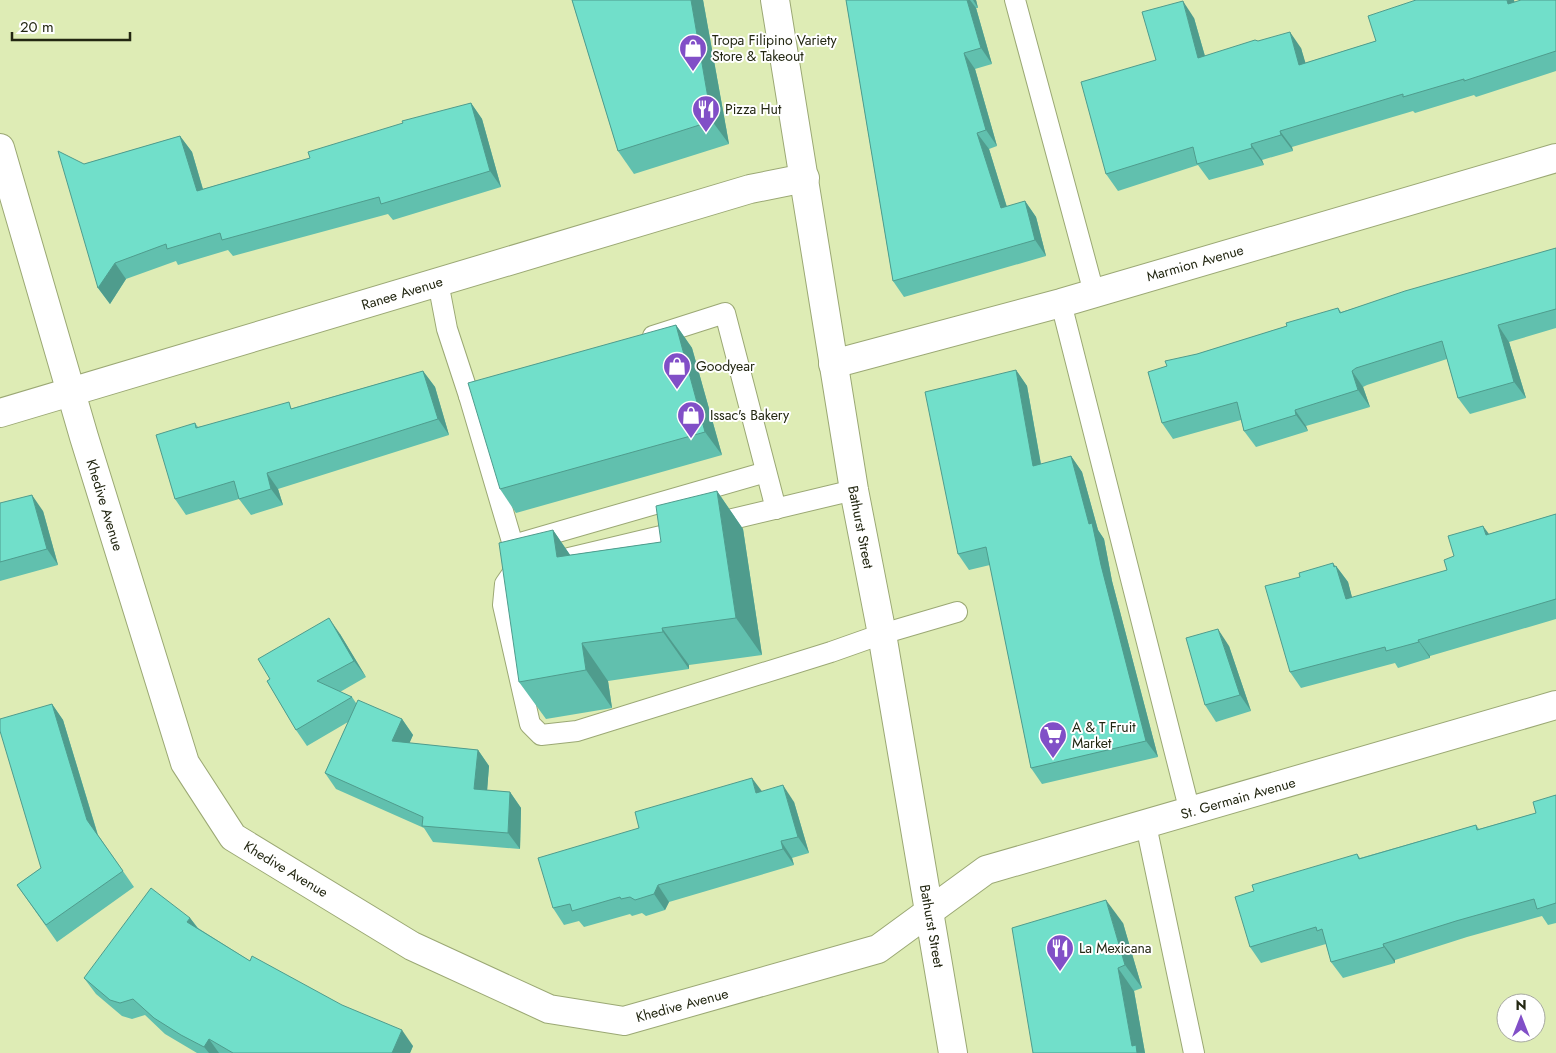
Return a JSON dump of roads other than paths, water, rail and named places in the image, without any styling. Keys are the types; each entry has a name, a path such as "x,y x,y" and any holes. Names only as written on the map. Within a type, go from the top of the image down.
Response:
{"street":[{"name":"Bathurst Street","path":"775,0 854,490 882,634 953,1053"},
{"name":"Khedive Avenue","path":"0,148 139,619 185,763 233,837 403,940 549,1009 624,1021 878,949 930,912"},
{"name":"Marmion Avenue","path":"834,364 1061,303 1556,158"},
{"name":"Ranee Avenue","path":"0,413 750,189 805,178"},
{"name":"St. Germain Avenue","path":"930,912 986,870 1556,705"}],"lane":[{"path":"1015,0 1094,293"},
{"path":"438,282 447,329 513,545 766,472"},
{"path":"1061,303 1190,812"},
{"path":"640,341 725,313 776,509"},
{"path":"469,396 516,381"},
{"path":"854,490 514,571 505,584 503,605 530,724 541,735 577,731 957,612"},
{"path":"1146,825 1194,1053"}],"place":[{"name":"Tropa Filipino Variety Store & Takeout","path":"693,72"},
{"name":"Pizza Hut","path":"706,133"},
{"name":"Goodyear","path":"677,390"},
{"name":"Issac's Bakery","path":"691,439"},
{"name":"A & T Fruit Market","path":"1053,759"},
{"name":"La Mexicana","path":"1060,972"}]}
